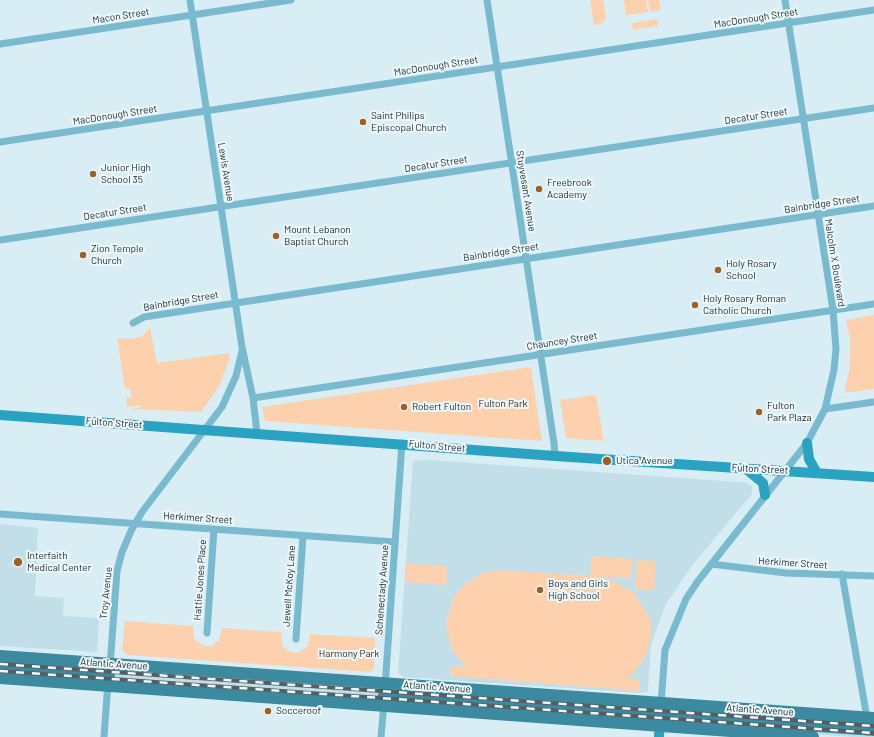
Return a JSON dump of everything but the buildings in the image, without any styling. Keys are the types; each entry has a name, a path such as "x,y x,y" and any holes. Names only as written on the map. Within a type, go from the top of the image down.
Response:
{"main road":[{"name":"Fulton Street","path":"0,415 402,443 555,456 874,477"},
{"path":"807,442 809,459 817,473"},
{"path":"746,469 763,483 765,495"},
{"name":"Atlantic Avenue","path":"0,656 87,662 109,675 384,695 426,709 660,720 871,718"},
{"path":"55,671 87,662"},
{"path":"0,667 109,675"},
{"path":"0,678 21,669"},
{"name":"Atlantic Avenue","path":"0,678 109,675 384,695 589,698 660,720 695,728 813,737"},
{"path":"384,695 558,707 660,720 721,719 874,730"},
{"path":"558,707 589,698"},
{"path":"426,709 456,700"},
{"path":"695,728 721,719"}],"street":[{"name":"Lewis Avenue","path":"190,0 242,347 253,398 258,433"},
{"name":"Macon Street","path":"0,44 292,0"},
{"name":"Stuyvesant Avenue","path":"487,0 555,456"},
{"name":"Malcolm X Boulevard","path":"784,471 807,442 825,409 835,363 835,330 833,310 817,214 786,0"},
{"name":"MacDonough Street","path":"0,142 874,10"},
{"name":"Decatur Street","path":"0,240 874,108"},
{"name":"Bainbridge Street","path":"133,322 144,317 236,302 874,206"},
{"name":"Chauncey Street","path":"253,398 874,304"},
{"name":"Lewis Avenue","path":"206,429 222,408 230,392 236,376 242,347"},
{"path":"825,409 874,402"},
{"name":"Troy Avenue","path":"104,737 117,571 122,552 135,524 206,429"},
{"name":"Schenectady Avenue","path":"381,737 402,443"},
{"path":"660,720 665,650 686,600 711,564 784,471"},
{"name":"Herkimer Street","path":"0,514 395,542"},
{"name":"Hattie Jones Place","path":"207,633 214,529"},
{"name":"Jewell McKoy Lane","path":"296,639 303,536"},
{"name":"Herkimer Street","path":"711,564 786,573 831,576 842,574 874,576"},
{"path":"842,574 871,718"}],"shaded area":[{"name":"Boys and Girls High School","path":"429,460 738,482 747,483 752,487 752,494 694,563 666,604 651,645 648,692 640,693 403,677 398,673 413,461"},
{"name":"Interfaith Medical Center","path":"0,524 38,528 35,596 64,598 63,616 99,618 97,652 0,646"},
{"path":"0,662 874,725 874,737 852,737 118,685"}],"green space":[{"path":"590,0 603,0 606,18 602,23 594,25"},
{"path":"624,0 646,0 648,12 626,15"},
{"path":"648,0 659,0 661,10 650,12"},
{"path":"657,19 658,26 646,28 644,21"},
{"path":"644,21 645,28 633,30 632,23"},
{"path":"874,315 874,389 844,393 849,372 850,354 850,338 846,320"},
{"path":"150,327 157,363 230,353 229,360 219,387 201,412 130,409 141,407 141,405 127,407 126,398 132,397 130,389 125,389 117,338 130,339 143,336"},
{"name":"Fulton Park","path":"531,367 542,441 265,421 262,407"},
{"path":"596,395 604,441 566,438 560,400"},
{"path":"591,556 633,559 631,578 597,576 612,580 634,593 650,618 652,632 646,656 633,674 626,679 640,680 639,691 450,676 451,666 466,667 452,650 446,625 453,598 465,584 485,572 503,570 590,576"},
{"path":"637,560 656,561 654,590 635,589"},
{"path":"406,563 447,566 446,585 405,582"},
{"name":"Harmony Park","path":"125,621 193,626 194,639 204,646 212,646 219,640 222,628 281,632 282,645 288,651 297,653 308,646 310,634 375,638 374,669 370,672 127,655 122,650"}],"railway":[{"path":"0,664 874,726"},
{"path":"0,671 874,733"}],"place":[{"name":"Saint Philips Episcopal Church","path":"363,122"},
{"name":"Junior High School 35","path":"93,174"},
{"name":"Freebrook Academy","path":"539,189"},
{"name":"Mount Lebanon Baptist Church","path":"276,236"},
{"name":"Zion Temple Church","path":"83,255"},
{"name":"Holy Rosary School","path":"718,270"},
{"name":"Holy Rosary Roman Catholic Church","path":"695,305"},
{"name":"Robert Fulton","path":"404,407"},
{"name":"Fulton Park Plaza","path":"759,412"},
{"name":"Utica Avenue","path":"607,461"},
{"name":"Interfaith Medical Center","path":"18,562"},
{"name":"Boys and Girls High School","path":"540,590"},
{"name":"Socceroof","path":"268,711"}]}
